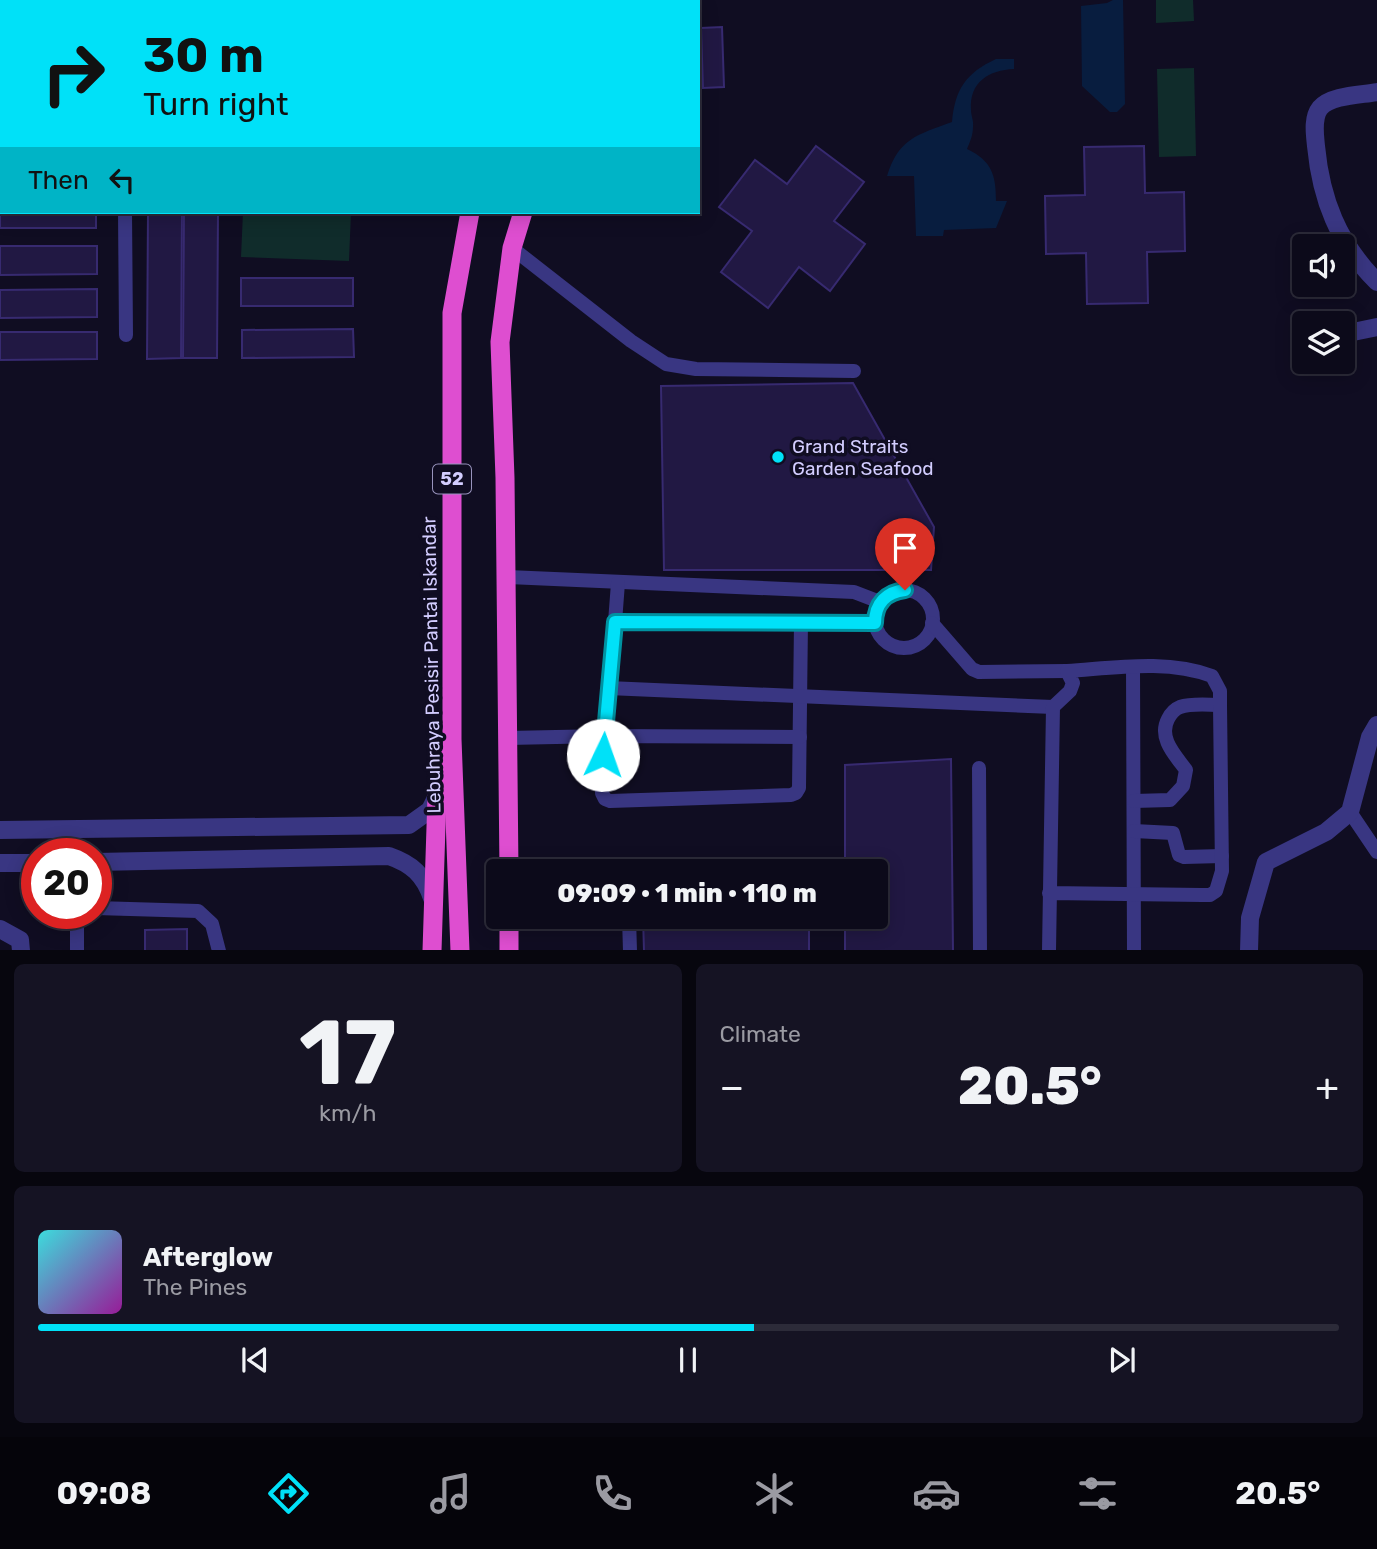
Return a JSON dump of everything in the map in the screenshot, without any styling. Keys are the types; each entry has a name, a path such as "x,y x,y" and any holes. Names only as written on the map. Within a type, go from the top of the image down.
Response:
{"highway":[{"name":"Lebuhraya Pesisir Pantai Iskandar","path":"460,950 452,740 452,313 470,214"},
{"path":"509,859 500,342 512,248 522,214"},
{"path":"432,950 437,796 452,740"},
{"path":"509,929 509,950"}],"street":[{"path":"1377,92 1331,100 1320,108 1315,120 1318,174 1332,220 1361,266 1377,282"},
{"path":"1355,332 1377,327"},
{"path":"1249,950 1251,918 1266,862 1326,832 1350,812 1370,737 1377,725"},
{"path":"0,830 409,825 430,810 437,796"},
{"path":"112,862 389,856 405,862 418,872 432,898"},
{"path":"0,863 21,863"},
{"path":"0,929 20,940 21,950"}],"lane":[{"path":"125,214 126,335"},
{"path":"512,248 631,341 666,364 696,369 854,371"},
{"path":"506,577 854,592 880,602"},
{"path":"618,583 604,736 602,793 605,799 610,801 796,793 799,788 801,622"},
{"path":"932,623 924,639 908,648 890,645 883,639 875,623 875,616 880,602 896,591 915,592 929,605 932,623 972,669 979,672 1188,668 1212,676 1220,691 1222,856 1220,882 1216,891 1210,895 1049,893"},
{"path":"615,622 875,623"},
{"path":"1133,667 1134,950"},
{"path":"1049,950 1053,707 1070,691 1073,683 1067,671"},
{"path":"608,688 1053,707"},
{"path":"1134,801 1170,800 1183,786 1186,770 1164,735 1175,709 1183,706 1220,705"},
{"path":"508,738 800,737"},
{"path":"979,768 980,950"},
{"path":"1350,812 1377,852"},
{"path":"1133,831 1173,833 1176,850 1184,857 1222,856"},
{"path":"112,908 198,911 212,924 219,950"},
{"path":"77,929 77,950"},
{"path":"629,929 630,950"}],"green space":[{"path":"1156,0 1193,0 1194,21 1156,23"},
{"path":"1194,68 1196,156 1159,157 1157,69"},
{"path":"243,214 351,214 349,261 241,257"}],"water":[{"path":"1123,0 1125,104 1117,112 1110,112 1082,86 1081,6"},
{"path":"996,59 1014,59 1014,69 989,75 977,85 971,100 973,130 967,149 982,159 991,170 996,201 1007,201 996,228 944,230 943,236 916,236 914,176 887,176 892,163 897,153 911,140 952,122 956,100 964,83 977,70"}],"building":[{"path":"722,27 724,87 703,88 701,28"},
{"path":"816,146 864,182 834,221 865,244 830,291 799,267 768,308 721,272 752,231 719,207 755,160 787,184"},
{"path":"1144,146 1145,193 1184,192 1185,251 1147,252 1148,303 1087,304 1086,253 1046,254 1045,196 1085,195 1084,147"},
{"path":"0,214 96,214 96,228 0,228"},
{"path":"148,214 182,214 181,358 147,359"},
{"path":"184,214 218,214 217,358 183,358"},
{"path":"0,246 97,246 97,274 0,275"},
{"path":"241,278 353,278 353,306 241,306"},
{"path":"97,289 97,317 0,318 0,290"},
{"path":"353,329 354,357 242,358 242,330"},
{"path":"0,332 97,332 97,359 0,360"},
{"name":"Grand Straits Garden Seafood","path":"853,383 934,527 931,570 664,570 661,386"},
{"path":"951,759 953,950 845,950 845,929 888,929 888,859 845,859 845,765"},
{"path":"187,929 187,950 145,950 145,930"},
{"path":"643,929 809,929 809,950 644,950"}],"place":[{"name":"Grand Straits Garden Seafood","path":"778,457"}],"route":[{"path":"603,755 615,622 875,623 880,602 896,591 905,590"}]}
